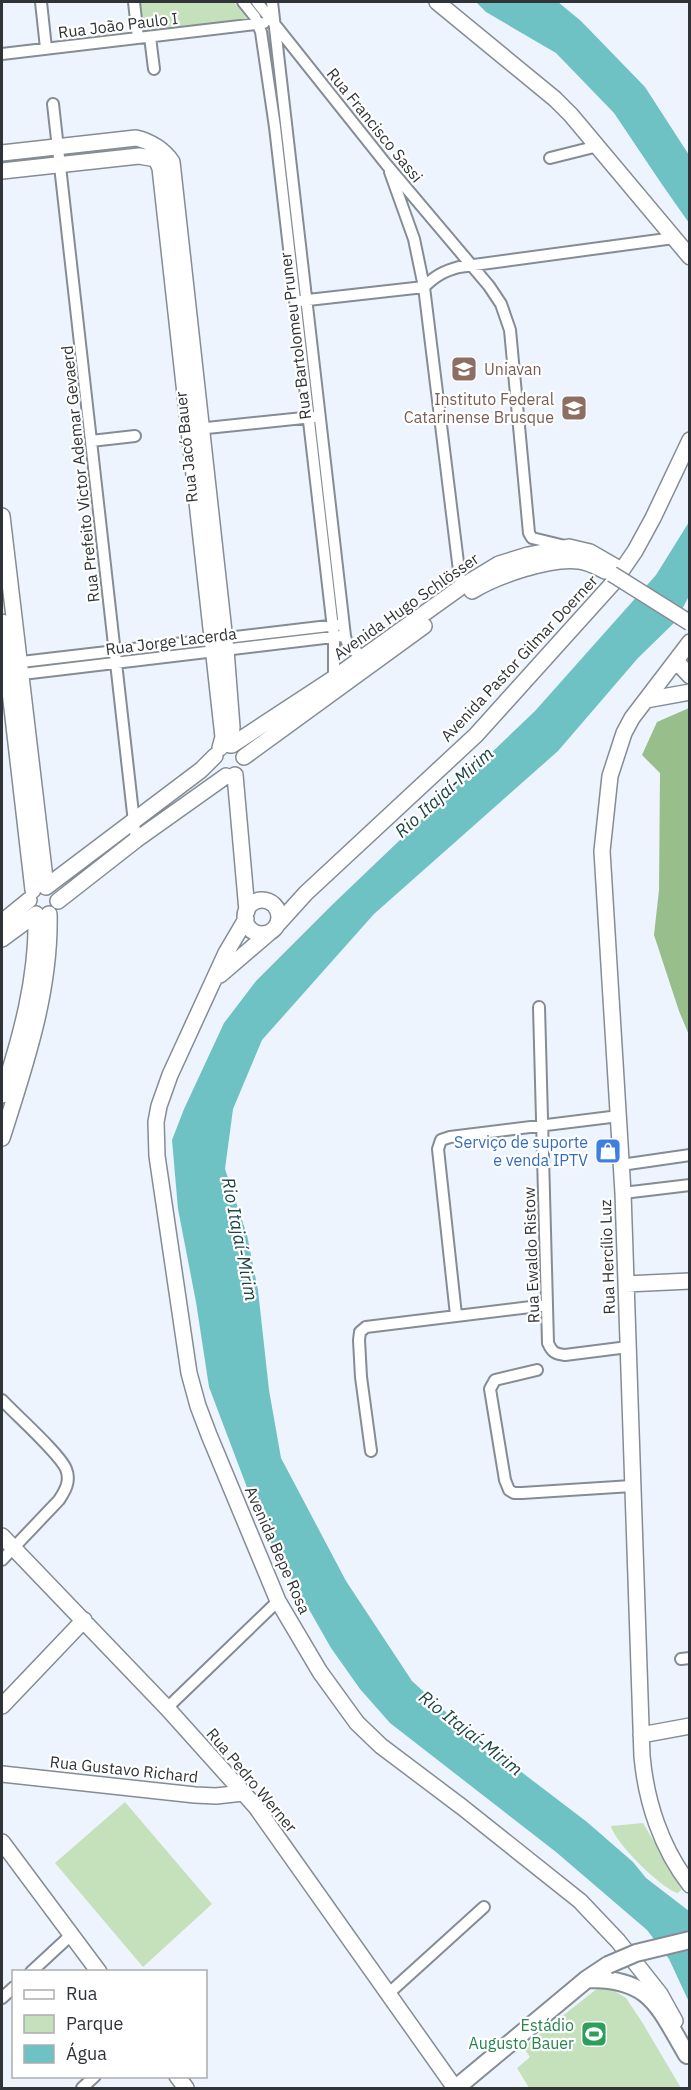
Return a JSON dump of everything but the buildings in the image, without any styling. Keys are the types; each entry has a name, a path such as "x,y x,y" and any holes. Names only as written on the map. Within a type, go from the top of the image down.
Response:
{"main road":[{"path":"436,2 555,99 598,146 690,257"},
{"path":"2,153 136,138 150,143 159,155"},
{"path":"2,171 159,155"},
{"name":"Rua Jacó Bauer","path":"159,155 172,162 174,167 195,429 218,645 232,727 224,749"},
{"name":"Avenida Pastor Gilmar Doerner","path":"273,929 306,892 476,735 614,583 653,518 690,440"},
{"path":"2,516 10,670"},
{"name":"Avenida Hugo Schlösser","path":"5,931 224,749 334,678 487,570 528,555 570,548 590,552 614,571"},
{"name":"Avenida Hugo Schlösser","path":"244,757 467,594 489,581 523,570 571,560 614,571"},
{"path":"614,571 690,614"},
{"path":"614,571 690,623"},
{"path":"2,622 27,779 39,901 48,955 7,1092 2,1138"},
{"name":"Rua Hercílio Luz","path":"690,642 624,733 613,764 602,851 623,1193 644,1773 649,1802 672,1857 690,1885"},
{"path":"676,661 690,676"},
{"path":"676,661 676,677 690,690"},
{"path":"646,700 690,690"},
{"path":"39,901 54,892 58,901 136,840 242,769 244,757 240,749 224,749 216,768 231,775"},
{"path":"231,775 246,915 252,931 260,934 273,929 279,920 277,909 253,889 243,872"},
{"name":"Avenida Pastor Gilmar Doerner","path":"266,901 306,892"},
{"path":"30,1017 39,901"},
{"path":"246,915 254,903 266,901"},
{"name":"Avenida Bepe Rosa","path":"246,915 226,953 163,1092 156,1122 156,1156 186,1354 195,1398 258,1557 278,1601 337,1698 370,1737 542,1869 604,1924 660,1994 678,2028 688,2061"},
{"name":"Avenida Bepe Rosa","path":"215,978 273,929"},
{"path":"5,931 21,931 28,934 36,944"},
{"path":"626,1284 690,1281"},
{"name":"Rua Pedro Werner","path":"2,1536 167,1708 243,1793 280,1839 456,2088"},
{"path":"2,1706 84,1620"},
{"path":"641,1735 690,1726"},
{"name":"Rua Gustavo Richard","path":"2,1774 195,1795 216,1796 243,1793"},
{"path":"2,1842 98,1970"},
{"path":"456,2088 587,1979 608,1965 636,1953 690,1940"},
{"path":"587,1979 627,1983 641,1989 664,2015 688,2061"}],"street":[{"path":"41,2 46,48"},
{"path":"134,2 138,38"},
{"path":"243,2 259,24"},
{"name":"Rua Francisco Sassi","path":"257,2 386,164 472,265 501,304 510,330 529,533 532,538 570,548"},
{"name":"Rua Bartolomeu Pruner","path":"272,2 280,126 339,631 334,678"},
{"name":"Rua João Paulo I","path":"2,54 273,22"},
{"name":"Rua Bartolomeu Pruner","path":"259,24 280,126"},
{"path":"150,37 153,69"},
{"name":"Rua Prefeito Victor Ademar Gevaerd","path":"53,104 136,840"},
{"path":"550,158 598,146"},
{"path":"386,164 414,239 424,287 461,587"},
{"path":"300,301 424,287 443,272 472,265 674,238"},
{"path":"195,429 314,416"},
{"path":"91,441 135,436"},
{"path":"339,631 353,652 366,656"},
{"name":"Rua Jorge Lacerda","path":"10,670 115,651 218,645 339,631"},
{"name":"Rua Jorge Lacerda","path":"10,670 116,663 218,645"},
{"name":"Rua Ewaldo Ristow","path":"539,1007 548,1343 556,1354 628,1347"},
{"path":"456,1315 439,1144 441,1140 619,1116"},
{"path":"621,1165 690,1155"},
{"path":"623,1193 690,1185"},
{"path":"371,1451 361,1377 360,1332 366,1327 547,1305"},
{"path":"537,1370 495,1380 490,1389 505,1480 509,1490 522,1493 632,1486"},
{"path":"2,1400 60,1460 68,1475 66,1490 59,1500 2,1560"},
{"path":"167,1708 278,1601"},
{"path":"388,1994 484,1907"},
{"path":"32,1970 71,1935"},
{"path":"81,2088 93,2078"}],"green space":[{"path":"140,2 234,2 248,20 143,31"},
{"path":"690,708 689,1035 654,935 659,890 660,773 642,755 657,722"},
{"path":"125,1802 212,1904 143,1967 55,1863"},
{"path":"643,1823 682,1889 678,1893 662,1884 640,1864 621,1843 611,1826"},
{"name":"Estádio Augusto Bauer","path":"603,1984 626,1998 681,2088 529,2088 517,2068 530,2057 523,2047"}],"water":[{"path":"476,2 558,2 581,21 645,87 689,155 689,223 614,113 556,53 486,12"},
{"name":"Rio Itajaí-Mirim","path":"689,522 689,596 676,621 638,658 558,751 374,914 262,1040 233,1109 225,1169 247,1235 258,1290 269,1390 281,1458 346,1581 412,1681 461,1726 587,1822 633,1862 646,1878 689,1911 689,2002 669,1959 647,1930 556,1852 390,1723 360,1689 331,1648 262,1527 209,1387 178,1209 172,1140 224,1023 256,981 535,711 656,575"}],"place":[{"name":"Uniavan","path":"464,369"},
{"name":"Instituto Federal Catarinense Brusque","path":"574,408"},
{"name":"Serviço de suporte e venda IPTV","path":"608,1151"},
{"name":"Estádio Augusto Bauer","path":"594,2034"}]}
